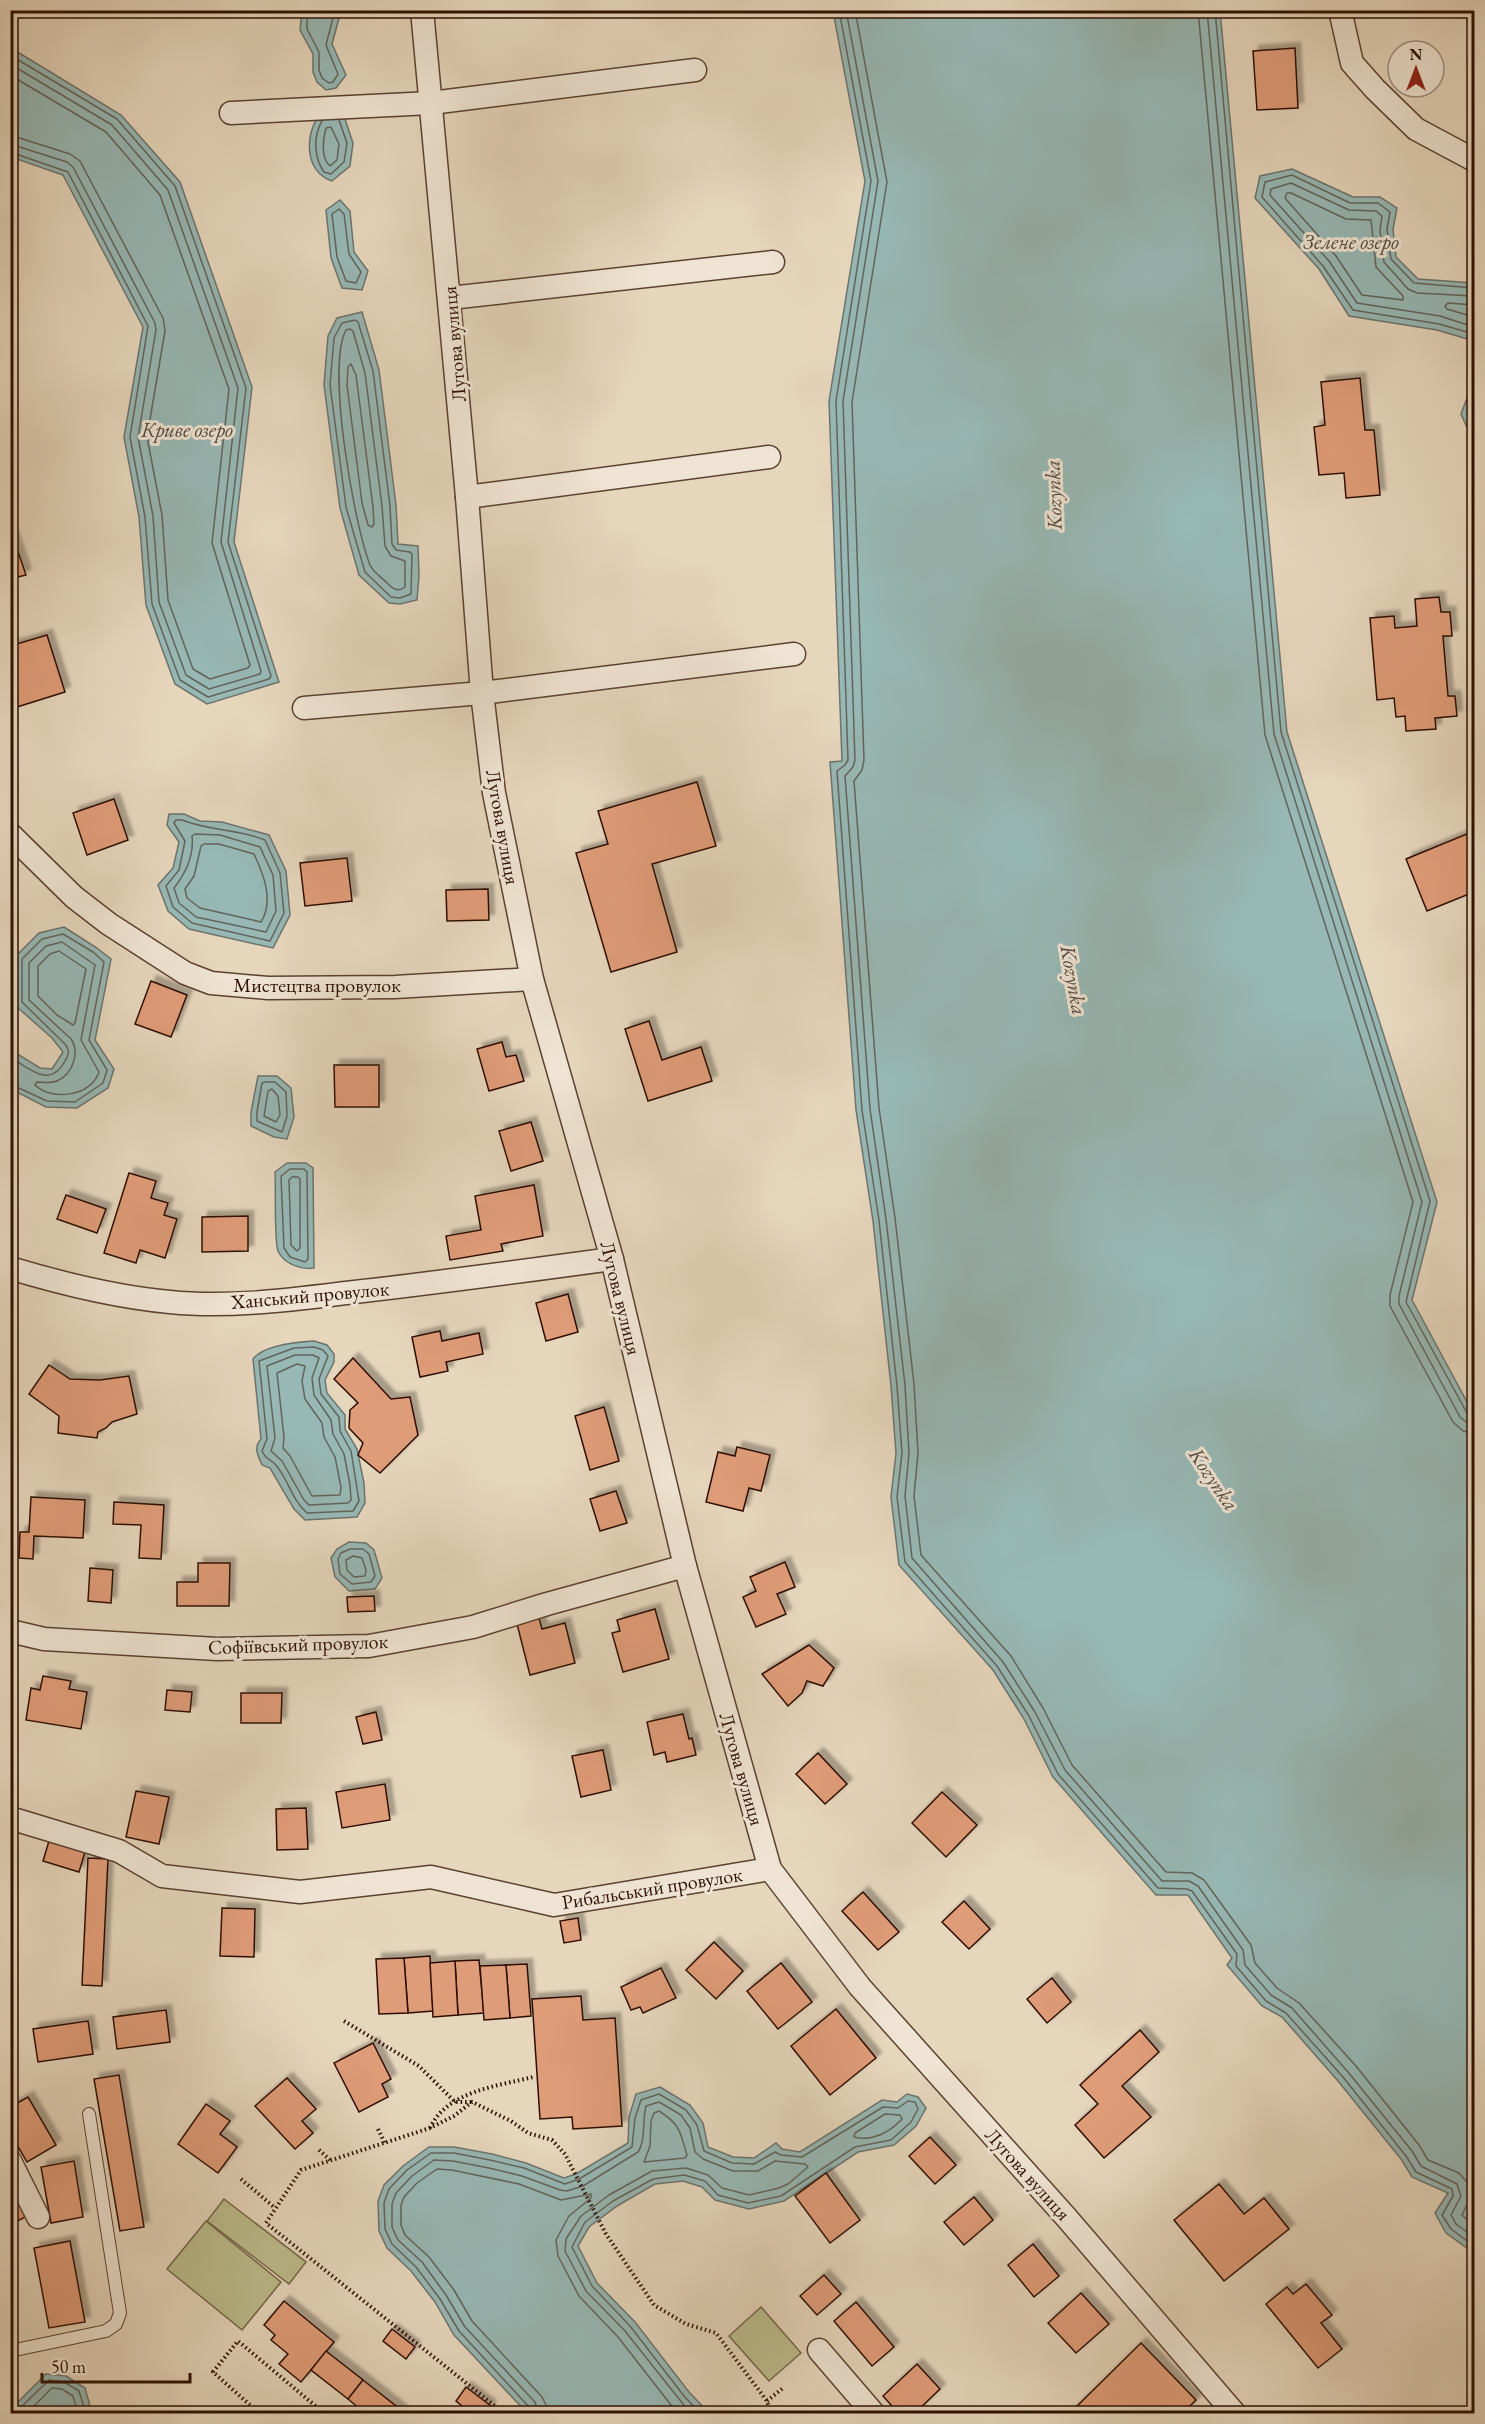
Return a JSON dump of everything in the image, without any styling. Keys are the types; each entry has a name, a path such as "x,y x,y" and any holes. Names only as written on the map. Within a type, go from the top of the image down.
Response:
{"street":[{"name":"Лугова вулиця","path":"422,10 450,298 482,693 494,793 532,979 612,1259 684,1566 770,1869 860,1987 1074,2226 1235,2414"},
{"path":"1340,10 1352,63 1375,89 1416,129 1474,160"},
{"path":"231,113 430,103 695,70"},
{"path":"450,298 773,262"},
{"path":"467,497 769,457"},
{"path":"304,708 482,693 794,654"},
{"name":"Мистецтва провулок","path":"10,834 74,897 109,924 185,973 211,983 268,988 395,987 532,979"},
{"name":"Ханський провулок","path":"10,1268 59,1283 116,1295 171,1303 231,1304 416,1286 612,1259"},
{"name":"Софіївський провулок","path":"10,1631 44,1639 217,1649 369,1646 473,1627 684,1566"},
{"name":"Рибальський провулок","path":"10,1818 119,1851 162,1876 300,1892 431,1877 554,1905 770,1869"},
{"path":"10,2161 38,2217"},
{"path":"819,2350 874,2414"}],"lane":[{"path":"10,2351 106,2331 116,2324 120,2313 89,2115"}],"path":[{"path":"345,2021 419,2066 455,2102 472,2102 502,2116 528,2133 552,2140 565,2154 606,2234 654,2305 686,2324 716,2333 767,2401 771,2414"},
{"path":"430,2128 435,2118 455,2102 477,2091 533,2077"},
{"path":"472,2102 454,2116 430,2128 301,2170 274,2207 266,2223 505,2414"},
{"path":"378,2129 385,2144"},
{"path":"319,2150 330,2160"},
{"path":"241,2179 274,2207"},
{"path":"260,2414 213,2372 238,2341 325,2414"},
{"path":"767,2401 783,2388"}],"green space":[{"path":"224,2199 306,2262 289,2284 207,2221"},
{"path":"206,2221 281,2282 242,2330 167,2269"},
{"path":"761,2307 801,2353 769,2381 729,2336"}],"water":[{"path":"302,11 341,11 332,44 346,75 336,88 326,90 317,82 313,72 313,54 300,30"},
{"name":"Kozynka","path":"833,11 1220,11 1287,732 1437,1202 1412,1300 1474,1415 1474,2253 1446,2233 1435,2213 1448,2193 1412,2177 1401,2159 1338,2081 1282,2017 1262,2006 1227,1965 1232,1958 1188,1895 1156,1895 1053,1777 1024,1719 993,1670 899,1565 891,1497 896,1453 891,1386 873,1221 856,1110 830,762 842,761 829,401 865,181"},
{"name":"Криве озеро","path":"11,48 121,115 180,182 252,387 234,542 279,682 207,704 175,684 146,605 139,517 124,437 143,327 63,175 11,157"},
{"path":"321,113 343,113 353,143 350,166 332,181 316,169 310,151 312,131"},
{"name":"Зелене озеро","path":"1292,169 1353,197 1380,197 1397,208 1393,229 1396,257 1418,279 1474,283 1474,341 1437,330 1349,316 1319,269 1255,198 1260,176"},
{"path":"340,200 350,211 354,252 368,271 362,290 342,288 331,258 326,210"},
{"path":"362,312 379,370 396,505 398,544 418,546 417,600 400,604 389,603 359,575 340,508 324,385 328,336 337,318"},
{"path":"1474,392 1474,443 1461,414 1469,393"},
{"path":"169,814 184,814 200,821 222,822 269,835 286,871 290,915 273,948 189,929 168,911 158,885 173,868 179,842 167,825"},
{"path":"64,927 111,959 95,1040 114,1069 108,1088 77,1108 46,1107 11,1089 11,1050 40,1068 52,1069 63,1052 52,1038 16,1006 15,957 39,933"},
{"path":"258,1076 277,1076 291,1088 294,1117 287,1139 274,1137 251,1126 251,1112"},
{"path":"287,1163 306,1163 313,1168 314,1268 293,1265 278,1251 275,1172"},
{"path":"314,1341 327,1345 334,1354 334,1362 325,1380 327,1393 345,1415 345,1429 357,1449 364,1483 365,1503 357,1517 305,1520 294,1509 270,1468 262,1465 257,1452 257,1445 261,1439 253,1359 273,1347"},
{"path":"349,1542 366,1543 374,1550 382,1578 375,1589 349,1591 335,1577 331,1558 337,1549"},
{"path":"660,2087 690,2105 703,2123 708,2147 733,2157 754,2158 776,2143 782,2149 800,2152 882,2100 897,2102 907,2094 918,2097 926,2108 916,2126 894,2145 858,2152 784,2201 749,2209 715,2200 702,2187 683,2181 655,2184 617,2206 589,2227 578,2246 597,2283 635,2322 689,2392 709,2413 527,2413 454,2335 435,2302 411,2271 387,2248 379,2231 378,2201 384,2185 403,2166 429,2147 454,2147 492,2154 526,2163 564,2178 576,2174 628,2143 629,2117 636,2094"},
{"path":"46,2374 66,2376 85,2388 92,2413 11,2413 11,2409"}],"building":[{"path":"1295,48 1298,108 1257,110 1253,51"},
{"path":"1360,378 1365,430 1374,430 1380,495 1346,498 1344,473 1319,475 1314,427 1325,425 1321,382"},
{"path":"10,534 12,534 26,575 10,579"},
{"path":"1439,597 1441,612 1450,612 1452,636 1443,636 1448,696 1455,696 1457,716 1435,718 1436,729 1406,731 1405,716 1396,717 1394,698 1377,700 1370,618 1394,616 1395,628 1417,626 1415,599"},
{"path":"47,635 65,692 17,707 10,686 10,646"},
{"path":"697,782 716,846 652,864 677,952 611,972 576,853 608,844 598,811"},
{"path":"114,799 128,840 87,855 73,813"},
{"path":"1474,831 1474,892 1427,911 1406,859"},
{"path":"347,858 352,901 305,906 300,863"},
{"path":"488,889 489,920 447,921 446,890"},
{"path":"151,981 187,995 171,1037 135,1024"},
{"path":"649,1021 662,1060 701,1047 712,1081 648,1101 625,1029"},
{"path":"502,1042 506,1057 516,1055 524,1081 489,1091 477,1049"},
{"path":"334,1065 379,1065 379,1107 335,1107"},
{"path":"531,1122 543,1161 511,1171 499,1131"},
{"path":"129,1173 156,1181 151,1198 168,1203 164,1215 177,1219 165,1258 140,1250 136,1263 104,1253"},
{"path":"534,1185 543,1236 501,1244 503,1251 450,1260 446,1236 481,1230 475,1196"},
{"path":"66,1195 106,1209 97,1233 57,1219"},
{"path":"248,1216 248,1251 202,1252 202,1217"},
{"path":"568,1294 578,1332 546,1341 536,1303"},
{"path":"440,1331 442,1341 479,1333 483,1354 446,1362 448,1371 420,1377 412,1337"},
{"path":"353,1358 391,1399 410,1397 418,1435 380,1473 358,1455 363,1443 349,1428 350,1410 358,1403 334,1379"},
{"path":"49,1365 70,1379 100,1380 129,1376 137,1414 112,1422 98,1432 97,1438 58,1433 59,1416 29,1394"},
{"path":"604,1407 619,1461 590,1470 575,1416"},
{"path":"737,1447 770,1455 761,1491 749,1488 743,1511 706,1502 718,1452 735,1456"},
{"path":"616,1491 627,1523 600,1531 590,1499"},
{"path":"31,1497 85,1500 83,1538 34,1536 33,1559 19,1558 20,1532 29,1532"},
{"path":"114,1502 164,1505 161,1559 139,1558 141,1525 113,1524"},
{"path":"785,1562 795,1587 777,1594 786,1614 756,1627 743,1597 756,1591 750,1577"},
{"path":"198,1563 230,1563 229,1606 177,1606 177,1582 198,1582"},
{"path":"90,1568 113,1570 111,1603 88,1601"},
{"path":"374,1596 375,1611 348,1612 347,1597"},
{"path":"655,1609 669,1659 623,1672 612,1633 620,1631 617,1620"},
{"path":"539,1618 542,1629 565,1623 575,1663 530,1675 517,1624"},
{"path":"809,1645 834,1668 823,1686 807,1681 802,1693 788,1706 762,1674"},
{"path":"43,1676 71,1681 69,1689 87,1692 81,1729 26,1720 31,1688 40,1690"},
{"path":"167,1690 192,1692 190,1712 165,1710"},
{"path":"241,1693 282,1693 281,1723 241,1723"},
{"path":"376,1712 382,1740 363,1744 356,1717"},
{"path":"683,1714 689,1739 692,1738 696,1755 667,1762 665,1752 654,1755 647,1722"},
{"path":"603,1750 611,1790 581,1797 572,1756"},
{"path":"818,1753 847,1784 825,1804 796,1774"},
{"path":"385,1784 390,1820 342,1828 336,1792"},
{"path":"136,1791 169,1797 159,1844 126,1837"},
{"path":"942,1792 977,1825 946,1857 912,1823"},
{"path":"306,1808 308,1849 277,1850 276,1809"},
{"path":"49,1841 85,1852 79,1872 43,1861"},
{"path":"88,1858 108,1859 102,1986 82,1985"},
{"path":"863,1892 899,1932 878,1950 842,1911"},
{"path":"964,1901 990,1929 969,1949 942,1922"},
{"path":"222,1908 255,1909 254,1957 220,1956"},
{"path":"578,1918 581,1940 564,1943 560,1921"},
{"path":"714,1942 743,1971 716,1999 686,1970"},
{"path":"430,1956 433,2011 408,2013 404,1958"},
{"path":"404,1958 408,2013 379,2014 376,1959"},
{"path":"479,1960 484,2013 458,2015 455,1961"},
{"path":"455,1961 458,2015 433,2017 430,1963"},
{"path":"781,1963 812,2002 778,2029 747,1991"},
{"path":"527,1964 531,2016 510,2018 506,1965"},
{"path":"506,1965 510,2018 484,2020 480,1966"},
{"path":"661,1968 676,1998 643,2013 640,2007 631,2010 621,1987"},
{"path":"1052,1978 1071,2002 1047,2023 1027,1999"},
{"path":"581,1996 583,2020 615,2018 622,2126 573,2129 572,2117 540,2119 532,1999"},
{"path":"836,2009 876,2058 830,2095 791,2046"},
{"path":"166,2010 170,2042 117,2049 113,2017"},
{"path":"88,2021 93,2054 38,2062 33,2029"},
{"path":"1140,2030 1159,2052 1122,2086 1151,2117 1104,2158 1075,2125 1098,2104 1080,2085"},
{"path":"373,2043 391,2079 382,2084 388,2097 359,2112 334,2063"},
{"path":"119,2075 144,2227 120,2231 94,2079"},
{"path":"287,2078 316,2109 302,2121 313,2133 295,2149 255,2106"},
{"path":"28,2097 56,2145 27,2162 10,2133 10,2107"},
{"path":"206,2104 230,2121 220,2134 237,2147 218,2173 178,2144"},
{"path":"930,2137 956,2165 935,2184 909,2156"},
{"path":"74,2161 83,2217 51,2223 41,2167"},
{"path":"826,2173 860,2220 830,2243 795,2196"},
{"path":"1219,2184 1244,2214 1264,2198 1289,2229 1224,2281 1174,2220"},
{"path":"10,2188 27,2216 10,2225"},
{"path":"974,2197 993,2220 964,2245 944,2222"},
{"path":"70,2241 85,2322 49,2328 34,2248"},
{"path":"1033,2244 1059,2276 1034,2297 1008,2265"},
{"path":"824,2275 841,2294 817,2315 800,2296"},
{"path":"1306,2284 1332,2315 1321,2323 1342,2349 1318,2368 1266,2304 1287,2287 1293,2294"},
{"path":"1081,2293 1109,2324 1076,2353 1048,2323"},
{"path":"284,2301 334,2342 301,2382 279,2364 288,2354 271,2340 275,2335 264,2325"},
{"path":"856,2302 894,2347 872,2366 834,2321"},
{"path":"392,2329 415,2347 406,2359 383,2341"},
{"path":"1141,2343 1196,2400 1182,2414 1132,2414 1126,2407 1119,2414 1069,2414"},
{"path":"326,2351 363,2380 348,2399 311,2370"},
{"path":"917,2364 940,2389 914,2414 899,2414 883,2396"},
{"path":"363,2380 396,2406 390,2414 366,2414 348,2399"},
{"path":"466,2387 491,2406 484,2414 472,2414 456,2401"},
{"path":"396,2406 405,2414 390,2414"}]}
